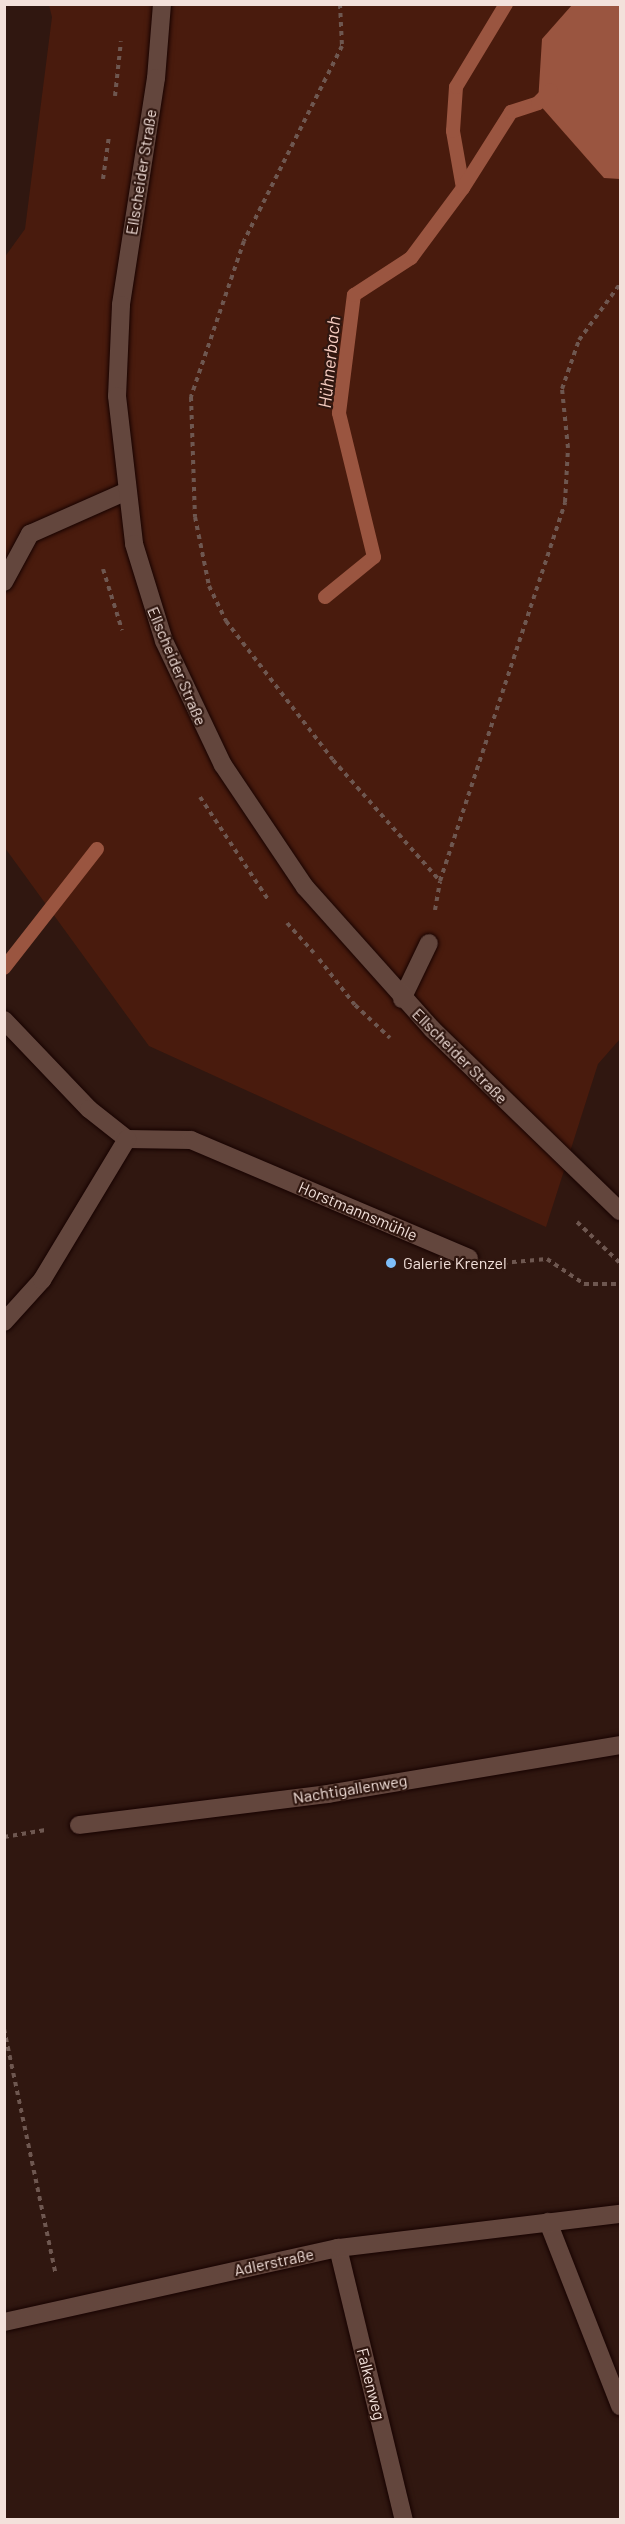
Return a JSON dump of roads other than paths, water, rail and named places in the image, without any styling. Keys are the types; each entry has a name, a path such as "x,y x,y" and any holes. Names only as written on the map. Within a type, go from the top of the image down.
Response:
{"street":[{"name":"Ellscheider Straße","path":"162,4 119,334 118,415 125,492 136,554 160,632 223,765 305,887 402,999 621,1211"},
{"path":"4,582 30,534 125,492"},
{"path":"402,999 429,943"},
{"path":"4,1020 89,1109 128,1139 42,1280 4,1322"},
{"name":"Horstmannsmühle","path":"128,1139 191,1140 469,1257"},
{"name":"Nachtigallenweg","path":"79,1825 328,1794 621,1745"},
{"name":"Adlerstraße","path":"4,2322 62,2306 338,2248 621,2214"},
{"path":"548,2222 621,2406"},
{"name":"Falkenweg","path":"338,2248 404,2520"}],"waterway":[{"name":"Hühnerbach","path":"463,188 453,131 456,87 506,4"},
{"name":"Hühnerbach","path":"325,597 374,557 339,413 354,295 411,258 463,188 511,112 538,103 551,90"},
{"name":"Hühnerbach","path":"4,968 97,849"}],"place":[{"name":"Galerie Krenzel","path":"391,1263"}]}
